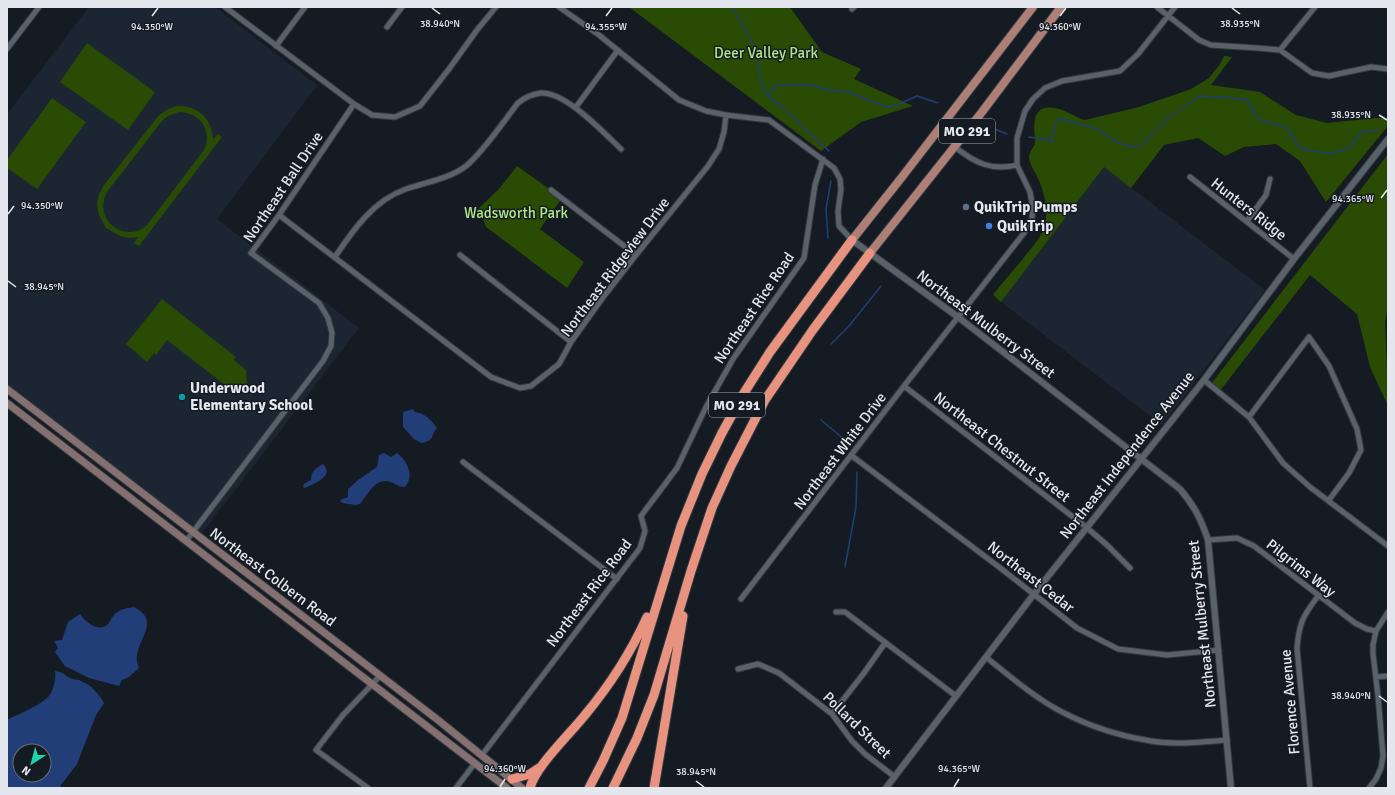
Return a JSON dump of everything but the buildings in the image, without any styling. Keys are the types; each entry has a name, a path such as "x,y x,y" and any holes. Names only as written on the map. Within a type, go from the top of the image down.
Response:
{"highway":[{"name":"MO 291","path":"589,788 622,718 681,526 702,474 744,393 770,352 852,240"},
{"name":"MO 291","path":"614,788 637,738 654,695 691,571 712,508 731,466 765,400 812,331 870,253"},
{"path":"654,788 691,571"},
{"path":"530,788 541,767 584,716 618,671 641,631 660,591"},
{"path":"512,779 530,774 541,767"}],"main road":[{"name":"MO 291","path":"852,240 1032,7"},
{"name":"MO 291","path":"870,253 955,147 1061,7"},
{"name":"Northeast Colbern Road","path":"7,390 380,676 522,788"},
{"name":"Northeast Colbern Road","path":"7,403 507,788"},
{"path":"464,755 482,755"}],"street":[{"path":"7,49 39,7"},
{"path":"225,7 354,104 372,115 395,118 420,106 496,7"},
{"path":"276,46 305,7"},
{"path":"387,27 402,7"},
{"name":"Northeast Mulberry Street","path":"559,7 618,50 679,100 706,111 769,120 823,159 834,168 840,179 841,189 838,211 839,226 852,240 958,317 1180,489 1194,505 1208,540 1231,788"},
{"path":"1156,7 1199,40 1211,46 1280,50 1312,73 1329,76 1371,67 1388,69"},
{"path":"955,147 966,156 983,165 1006,168 1017,165 1017,138 1020,125 1025,111 1033,99 1045,88 1062,81 1120,71 1138,54 1175,7"},
{"path":"1280,50 1315,7"},
{"path":"576,108 618,50"},
{"path":"335,257 367,214 384,201 404,190 450,174 465,167 518,103 524,99 541,93 550,94 557,97 576,108 621,149"},
{"name":"Northeast Ball Drive","path":"186,541 323,361 331,346 332,333 328,318 319,303 251,253 279,215 354,104"},
{"name":"Northeast Ridgeview Drive","path":"279,215 491,378 520,388 531,386 559,364 572,342 604,296 708,166 719,149 724,132 726,115"},
{"name":"Northeast Independence Avenue","path":"886,788 1086,527 1204,380 1294,259 1388,139"},
{"name":"Northeast Rice Road","path":"482,755 640,548 645,531 642,516 676,468 706,408 733,359 804,258 815,185 823,159"},
{"name":"Northeast White Drive","path":"741,599 852,456 904,386 1024,233 1032,219 1033,208 1030,192 1017,165"},
{"name":"Hunters Ridge","path":"1190,177 1294,259"},
{"path":"1247,222 1266,195 1270,179"},
{"path":"551,190 636,255"},
{"path":"460,255 572,342"},
{"path":"1249,417 1310,337 1329,366 1357,429 1361,450 1349,473 1329,500"},
{"path":"1204,380 1249,417 1283,463 1310,487 1388,545"},
{"name":"Northeast Chestnut Street","path":"904,386 1086,527 1130,568"},
{"name":"Northeast Cedar","path":"852,456 1077,628 1118,649 1167,655 1219,650"},
{"path":"464,462 617,579"},
{"name":"Pilgrims Way","path":"1208,540 1237,538 1254,546 1354,623 1376,631"},
{"name":"Florence Avenue","path":"1310,788 1297,648 1298,634 1302,620 1318,596"},
{"path":"836,612 844,612 956,696"},
{"path":"1369,788 1376,779 1386,756 1373,654 1376,631 1388,612"},
{"path":"832,714 885,643"},
{"path":"987,658 1026,688 1063,712 1102,730 1151,742 1186,743 1227,740"},
{"name":"Pollard Street","path":"738,669 758,664 780,673 832,714 852,741 865,754 895,777"},
{"path":"368,788 316,750 343,714 380,676"},
{"path":"1376,677 1388,676"},
{"path":"456,788 475,764"}],"shaded area":[{"path":"89,7 215,7 317,85 217,219 359,328 200,536 7,384 7,114"},
{"path":"1104,167 1265,290 1162,425 1001,302"}],"green space":[{"name":"Deer Valley Park","path":"629,7 790,7 822,52 861,69 854,79 913,106 861,122 821,151"},
{"path":"87,43 155,92 128,130 60,82"},
{"path":"1224,56 1232,57 1211,85 1260,92 1296,115 1327,123 1376,118 1388,119 1388,126 1326,202 1300,161 1276,144 1244,147 1225,156 1198,138 1164,145 1131,188 1104,167 1001,302 993,295 1035,243 1045,224 1045,198 1030,163 1029,157 1035,143 1034,123 1037,113 1040,110 1051,107 1061,109 1085,120 1139,107 1191,89 1209,78 1220,64"},
{"path":"52,98 86,122 37,189 7,168 7,160"},
{"path":"177,106 185,106 197,111 207,120 210,125 213,139 218,134 222,137 139,246 134,243 138,237 130,238 120,236 106,228 99,215 97,204 99,194 104,185 159,115 168,109","holes":["179,112 186,113 199,119 206,130 207,136 204,150 147,225 138,230 129,232 120,230 113,226 107,220 104,211 103,202 107,192 162,121 168,116"]},
{"path":"1388,154 1388,306 1385,322 1388,372 1388,406 1370,367 1357,314 1310,275 1219,392 1211,384"},
{"name":"Wadsworth Park","path":"517,166 562,198 540,229 584,262 567,288 486,227 479,208 499,189"},
{"path":"162,299 236,357 234,360 246,370 247,383 238,395 167,340 156,355 154,353 147,362 126,344"}],"water":[{"path":"413,409 415,412 428,417 437,428 429,441 421,443 414,439 403,427 403,412"},
{"path":"384,453 391,457 397,453 407,464 410,473 405,487 391,482 381,482 369,491 360,504 356,505 342,503 340,500 348,497 348,489 377,467 379,455"},
{"path":"323,464 327,472 325,476 305,488 303,487 304,484 311,480 314,470"},
{"path":"134,607 142,612 146,618 147,624 138,649 137,661 139,668 129,677 122,680 119,686 89,678 65,666 55,652 58,648 54,641 62,640 68,622 80,614 93,626 101,627 109,623 118,612"},
{"path":"55,671 72,679 79,680 94,690 104,703 96,715 77,764 60,788 7,788 7,720 35,706 49,696 55,680"}],"waterway":[{"path":"732,7 756,49 760,79 764,91 773,101 781,106 829,151"},
{"path":"767,95 777,85 809,85 828,90 848,92 888,107 897,105 917,96 938,103"},
{"path":"1029,137 1052,141 1055,124 1061,119 1097,129 1118,143 1139,148 1169,117 1200,96 1246,99 1258,119 1287,128 1299,147 1309,151 1333,153 1349,148 1362,132 1379,130"},
{"path":"990,127 1007,134"},
{"path":"828,238 826,209 831,181"},
{"path":"831,344 849,326 881,286"},
{"path":"821,420 851,445"},
{"path":"845,567 856,507 857,472"}],"place":[{"name":"QuikTrip Pumps","path":"966,207"},
{"name":"QuikTrip","path":"989,226"},
{"name":"Underwood Elementary School","path":"182,397"}]}
